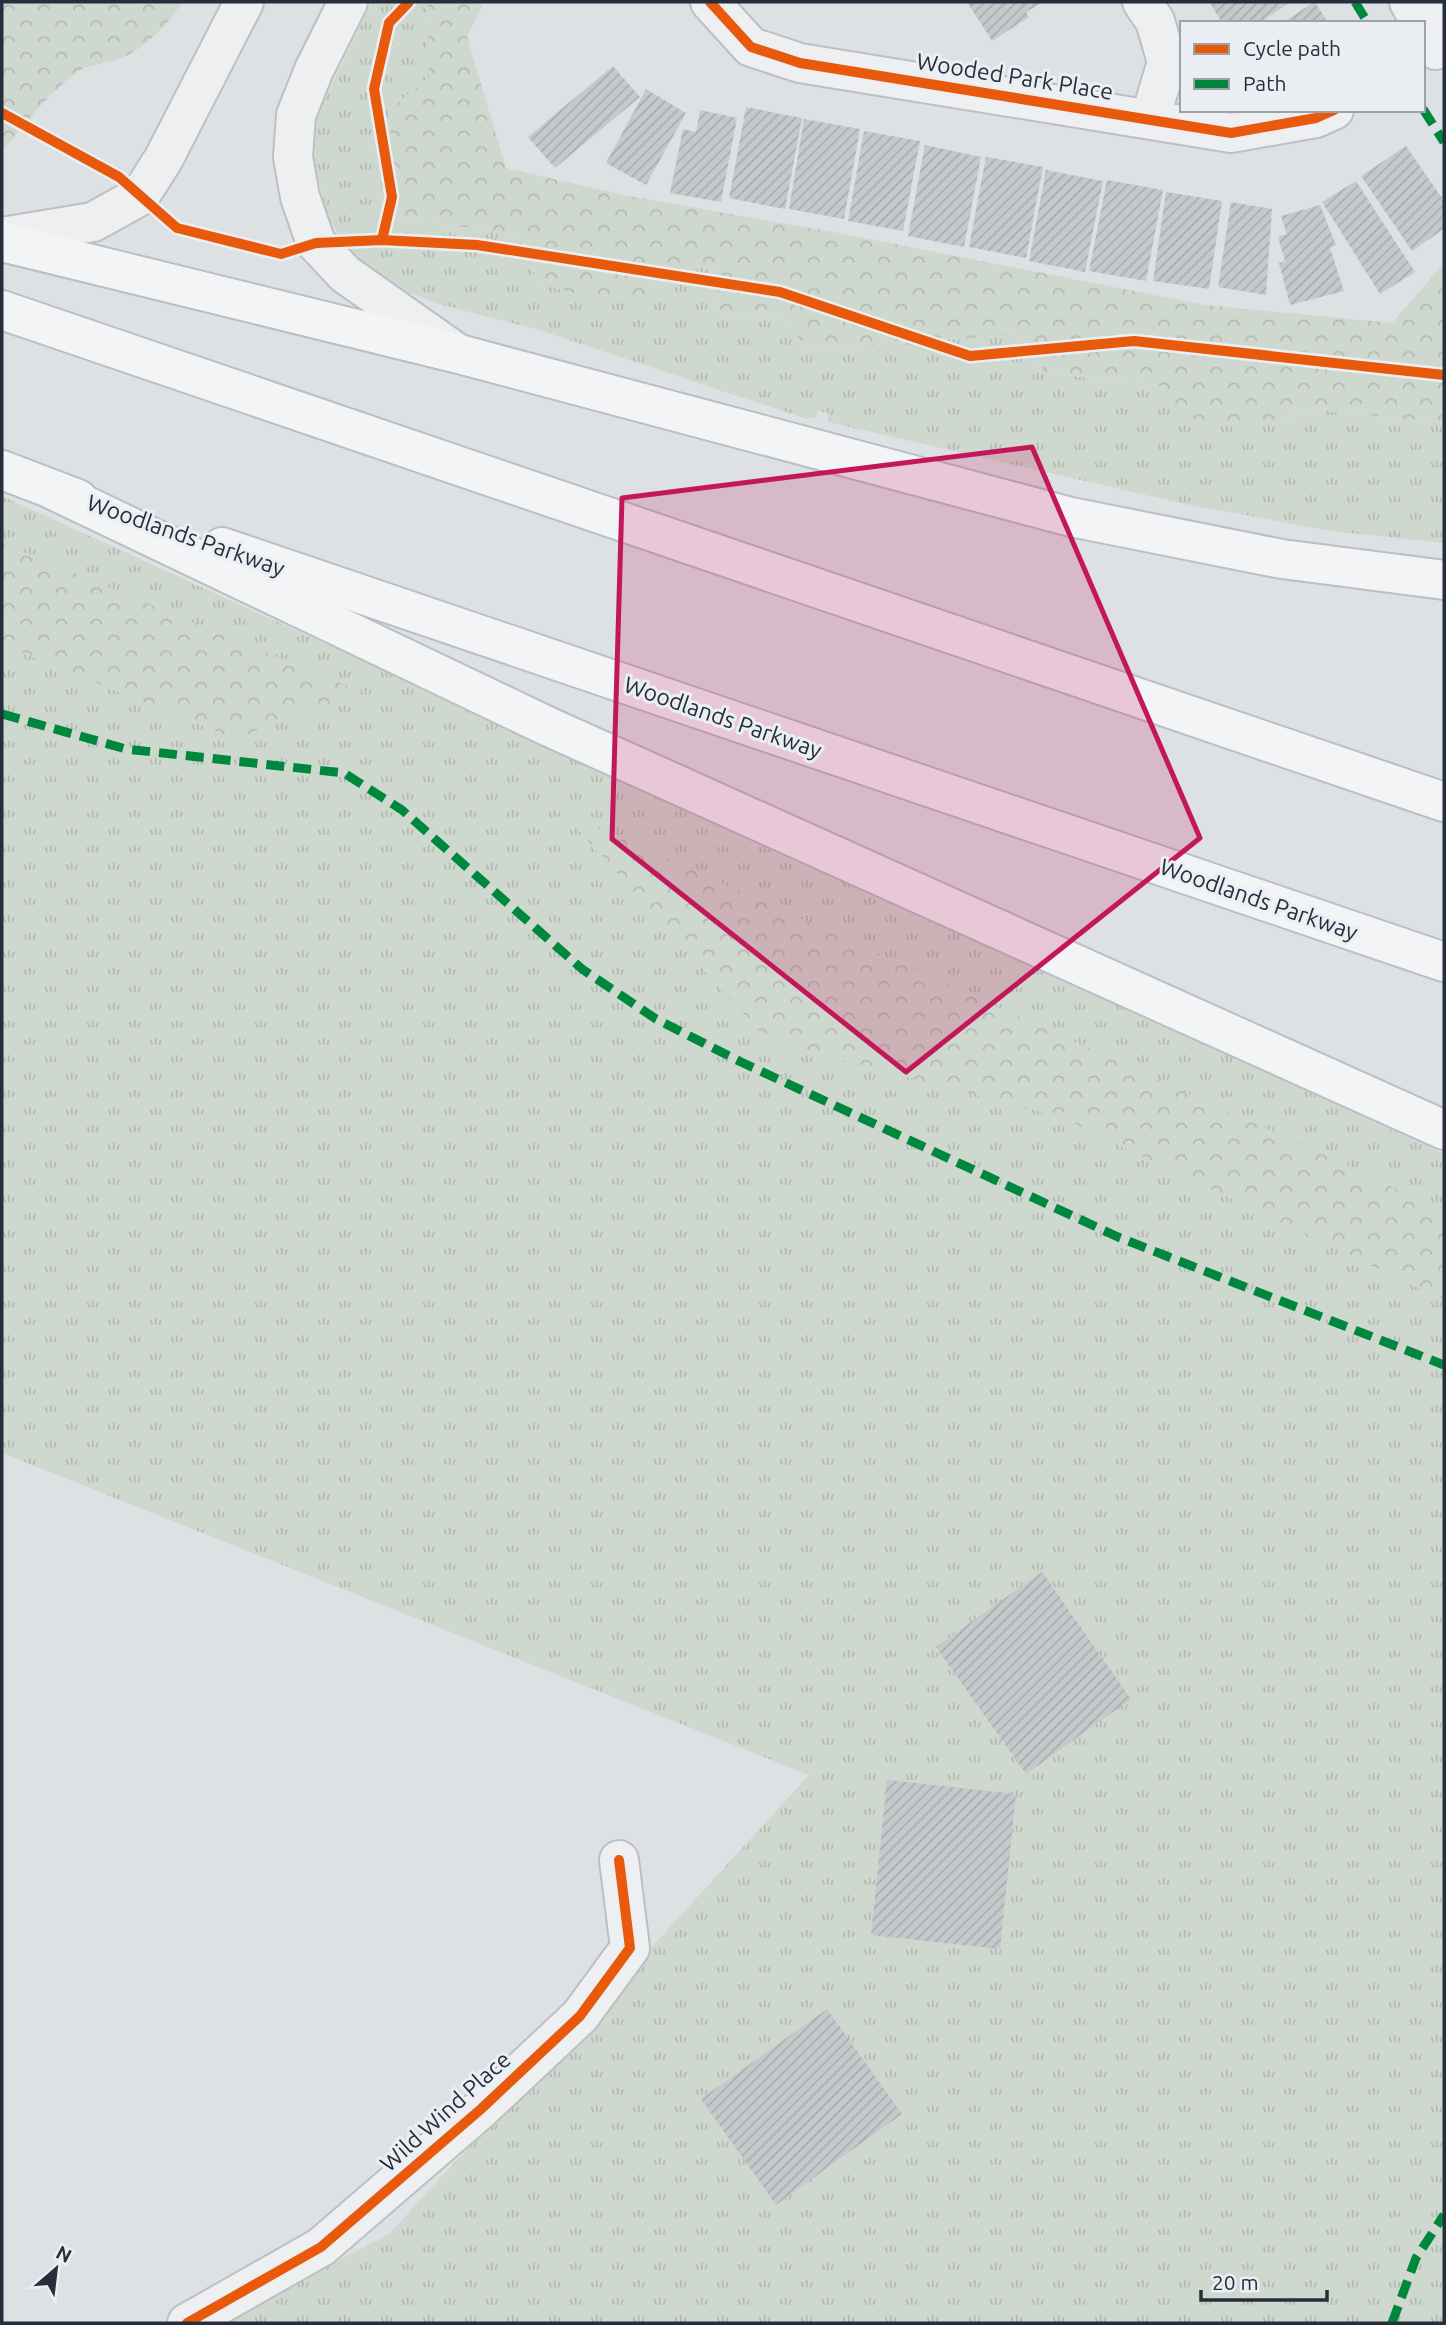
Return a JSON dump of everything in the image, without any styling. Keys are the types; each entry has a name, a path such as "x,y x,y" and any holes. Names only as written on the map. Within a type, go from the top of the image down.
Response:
{"main road":[{"path":"2,240 459,354 1071,517 1282,559 1444,580"},
{"path":"2,310 1444,802"},
{"name":"Woodlands Parkway","path":"2,470 53,490 1444,962"},
{"path":"53,490 547,726 1444,1130"}],"street":[{"path":"2,240 93,222 140,196 164,158 244,2"},
{"path":"348,2 296,115 293,157 300,197 316,243 345,274 459,354"},
{"name":"Wooded Park Place","path":"710,2 751,47 800,63 1231,133 1316,118 1330,112"},
{"path":"1142,2 1155,21 1167,62 1150,119"},
{"path":"1409,2 1419,21"},
{"path":"1432,46 1440,2"},
{"name":"Wild Wind Place","path":"187,2323 321,2248 481,2109 580,2016 630,1948 619,1860"}],"highlighted area":[{"path":"1032,447 1200,838 906,1072 612,839 622,498"}],"green space":[{"path":"2,2 182,2 163,28 137,50 118,59 81,69 66,81 2,151"},
{"path":"372,2 430,2 427,7 430,77 398,218 516,234 539,284 683,263 718,271 720,315 780,318 808,348 1018,335 1046,373 1160,386 1264,427 1310,409 1444,423 1444,543 1331,531 1185,504 828,422 828,413 818,411 816,417 807,419 539,330 442,305 392,286 350,254 328,217 314,164 317,115"},
{"path":"430,2 484,2 467,37 506,168 628,196 839,233 1205,305 1392,323 1444,263 1444,423 1310,409 1264,427 1182,417 1160,386 1046,373 1018,335 808,348 780,318 720,315 718,271 683,264 647,311 539,284 516,234 397,218 389,110 429,77 427,7"},
{"path":"2,496 1444,1154 1444,2323 217,2323 389,2234 809,1775 2,1453"},
{"path":"2,543 362,692 235,739 2,645"},
{"path":"560,810 1352,1167 1444,1213 1444,1300 1060,1117 768,1041"}],"building":[{"path":"967,2 1043,2 1026,12 1029,17 992,41"},
{"path":"1290,2 1263,21 1221,21 1210,3"},
{"path":"1314,2 1327,21 1285,21"},
{"path":"613,66 640,97 555,168 528,137"},
{"path":"646,89 686,113 646,185 606,163"},
{"path":"746,107 802,118 785,209 729,198"},
{"path":"700,110 737,118 721,202 670,193 683,129 696,132"},
{"path":"804,119 860,129 844,219 789,209"},
{"path":"864,131 920,141 903,231 848,221"},
{"path":"925,145 981,157 964,247 908,236"},
{"path":"1406,146 1444,201 1444,229 1412,251 1361,176"},
{"path":"986,157 1043,167 1026,258 969,247"},
{"path":"1046,170 1103,181 1085,272 1029,261"},
{"path":"1107,180 1163,190 1146,281 1089,271"},
{"path":"1356,181 1415,272 1380,294 1322,202"},
{"path":"1166,192 1222,201 1209,289 1153,281"},
{"path":"1231,202 1272,209 1266,295 1218,287"},
{"path":"1320,205 1336,245 1330,248 1344,291 1290,305 1279,263 1285,261 1278,237 1287,234 1281,216"},
{"path":"1042,1572 1131,1699 1026,1774 936,1647"},
{"path":"887,1780 1016,1794 1000,1949 871,1935"},
{"path":"827,2009 902,2114 776,2205 701,2099"}],"marked path":[{"path":"1355,2 1367,21"},
{"path":"1425,112 1444,142"},
{"path":"2,714 126,749 344,773 402,810 582,969 656,1019 741,1062 1118,1237 1444,1365"},
{"path":"1392,2323 1416,2258 1444,2215"}],"cycle path":[{"path":"382,240 392,197 374,89 389,23 409,2"},
{"path":"710,2 751,47 800,63 1231,133 1316,118 1330,112"},
{"path":"2,113 119,177 177,228 281,254 316,243 382,240 477,245 780,292 970,356 1134,341 1444,375"},
{"path":"187,2323 321,2247 481,2109 580,2016 630,1948 619,1860"}]}
